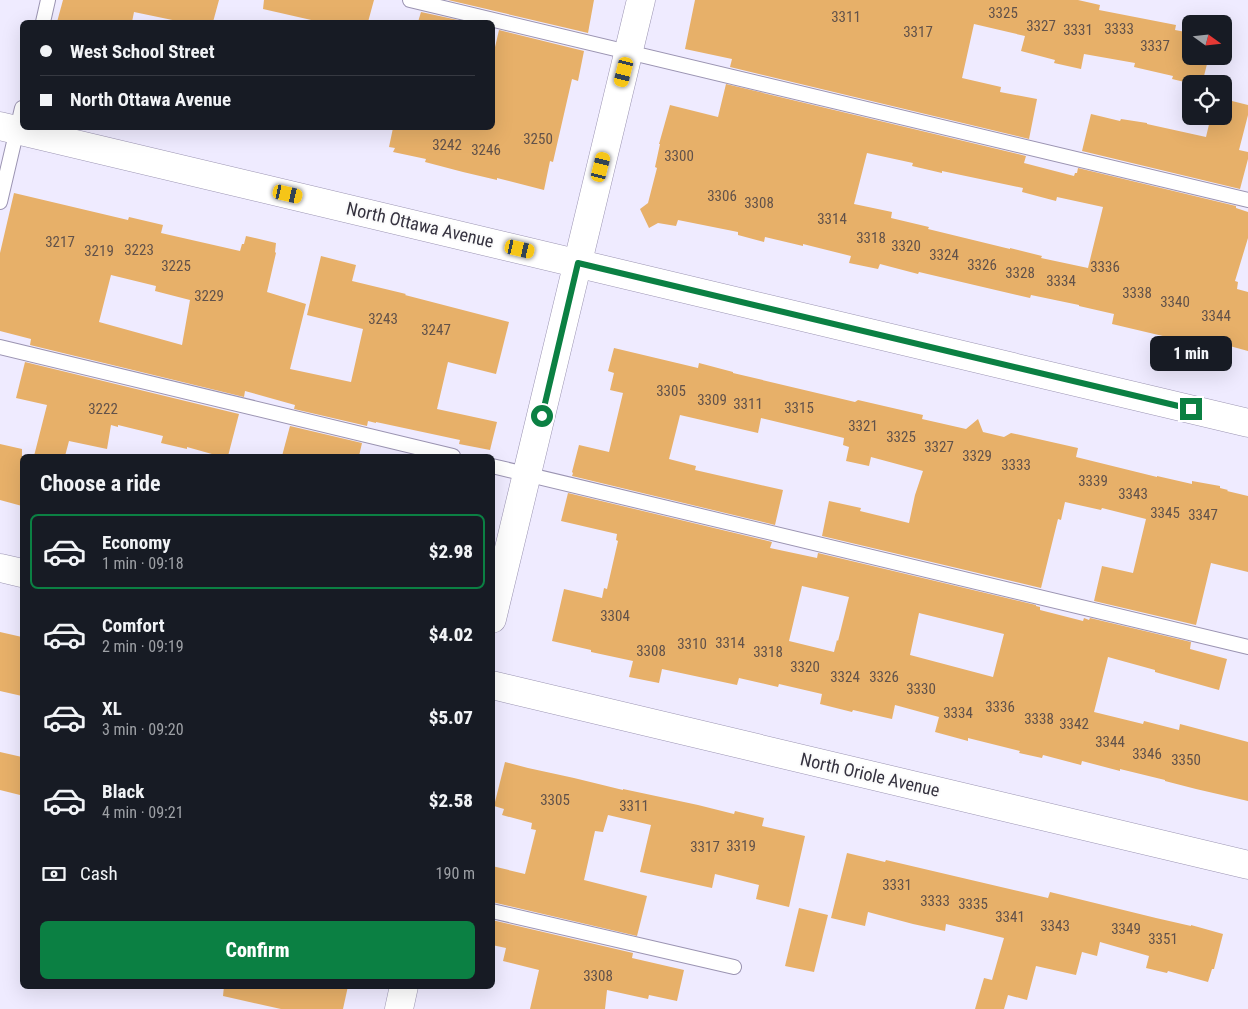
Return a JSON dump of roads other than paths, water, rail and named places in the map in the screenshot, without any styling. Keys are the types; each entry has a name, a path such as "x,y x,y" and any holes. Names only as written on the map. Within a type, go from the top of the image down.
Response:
{"street":[{"path":"495,608 641,0"},
{"name":"North Ottawa Avenue","path":"49,130 578,263 1248,423"},
{"path":"0,568 20,573"},
{"name":"North Oriole Avenue","path":"495,686 1248,865"},
{"path":"399,1009 403,989"}],"lane":[{"path":"43,20 48,0"},
{"path":"410,0 494,20"},
{"path":"495,20 1248,200"},
{"path":"0,202 13,121"},
{"path":"0,347 445,454"},
{"path":"495,467 1248,647"},
{"path":"495,912 734,967"}]}
